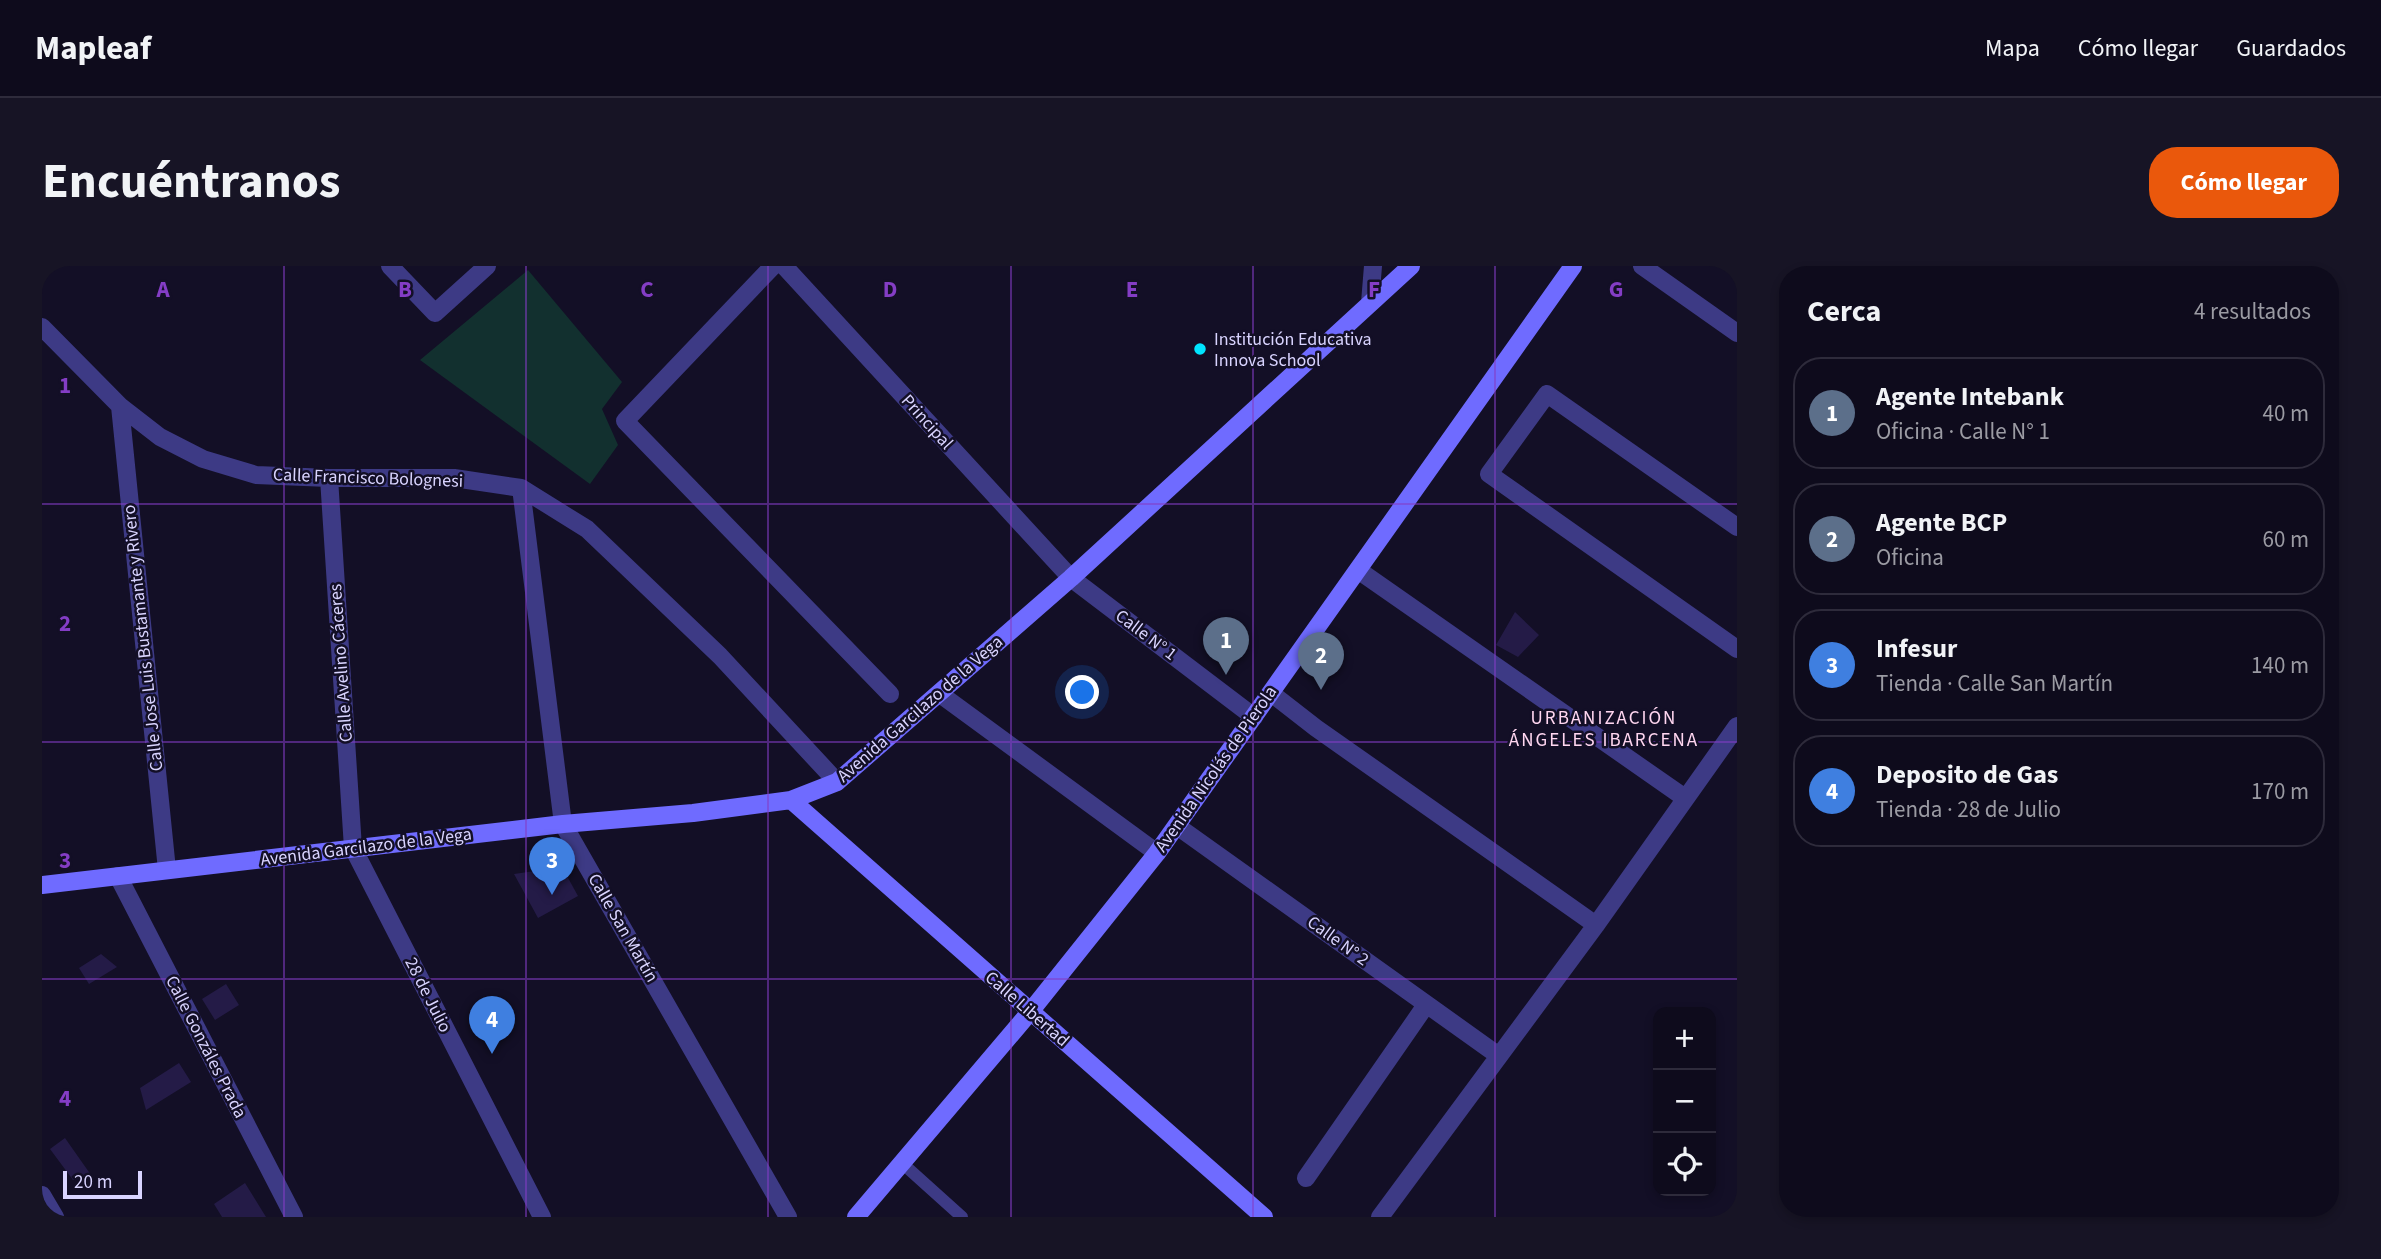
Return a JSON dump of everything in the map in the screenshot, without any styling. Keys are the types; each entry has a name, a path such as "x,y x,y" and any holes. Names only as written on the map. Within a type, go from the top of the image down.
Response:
{"street":[{"path":"390,266 435,313 486,266"},
{"path":"773,266 625,421 890,694"},
{"name":"Principal","path":"785,266 1071,578"},
{"path":"1370,303 1373,266"},
{"name":"Avenida Garcilazo de la Vega","path":"42,885 563,824 693,813 791,800 837,782 1071,578 1411,266"},
{"name":"Avenida Nicolás de Pierola","path":"856,1217 1030,1012 1157,853 1573,266"},
{"path":"1642,266 1737,333"},
{"name":"Calle Francisco Bolognesi","path":"42,327 120,405 160,437 203,459 256,475 454,478 521,488 587,529 720,656 837,782"},
{"path":"1737,527 1546,394 1489,474 1737,649"},
{"name":"Calle Jose Luis Bustamante y Rivero","path":"120,405 167,870"},
{"name":"Calle Avelino Cáceres","path":"329,478 353,849"},
{"name":"Calle San Martín","path":"521,488 563,824 788,1217"},
{"path":"1358,570 1685,798"},
{"name":"Calle N° 1","path":"1071,578 1254,717"},
{"path":"1271,693 1316,728 1596,925"},
{"path":"940,694 1157,853"},
{"path":"1380,1217 1596,925 1737,726"},
{"name":"Calle Libertad","path":"791,800 1264,1217"},
{"name":"Calle N° 2","path":"1177,826 1499,1056"},
{"name":"28 de Julio","path":"353,849 542,1217"},
{"name":"Calle Gonzáles Prada","path":"118,876 285,1214"},
{"path":"1306,1178 1426,1005"},
{"path":"42,1195 55,1217"}],"lane":[{"path":"902,1163 962,1217"}],"green space":[{"path":"528,270 622,382 602,409 618,445 590,484 420,360"}],"building":[{"path":"1515,612 1539,635 1518,657 1496,645"},
{"path":"562,867 578,896 538,918 514,874"},
{"path":"101,954 117,967 89,984 79,968"},
{"path":"226,984 239,1005 215,1020 202,999"},
{"path":"179,1063 191,1082 146,1110 140,1088"},
{"path":"65,1138 91,1175 73,1180 50,1149"},
{"path":"245,1183 266,1217 222,1217 214,1204"}],"place":[{"name":"Institución Educativa Innova School","path":"1200,349"},
{"name":"Agente Intebank","path":"1226,675"},
{"name":"Agente BCP","path":"1321,690"},
{"name":"Infesur","path":"552,895"},
{"name":"Deposito de Gas","path":"492,1054"}],"district":[{"name":"URBANIZACIÓN ÁNGELES IBARCENA","path":"1604,729"}]}
